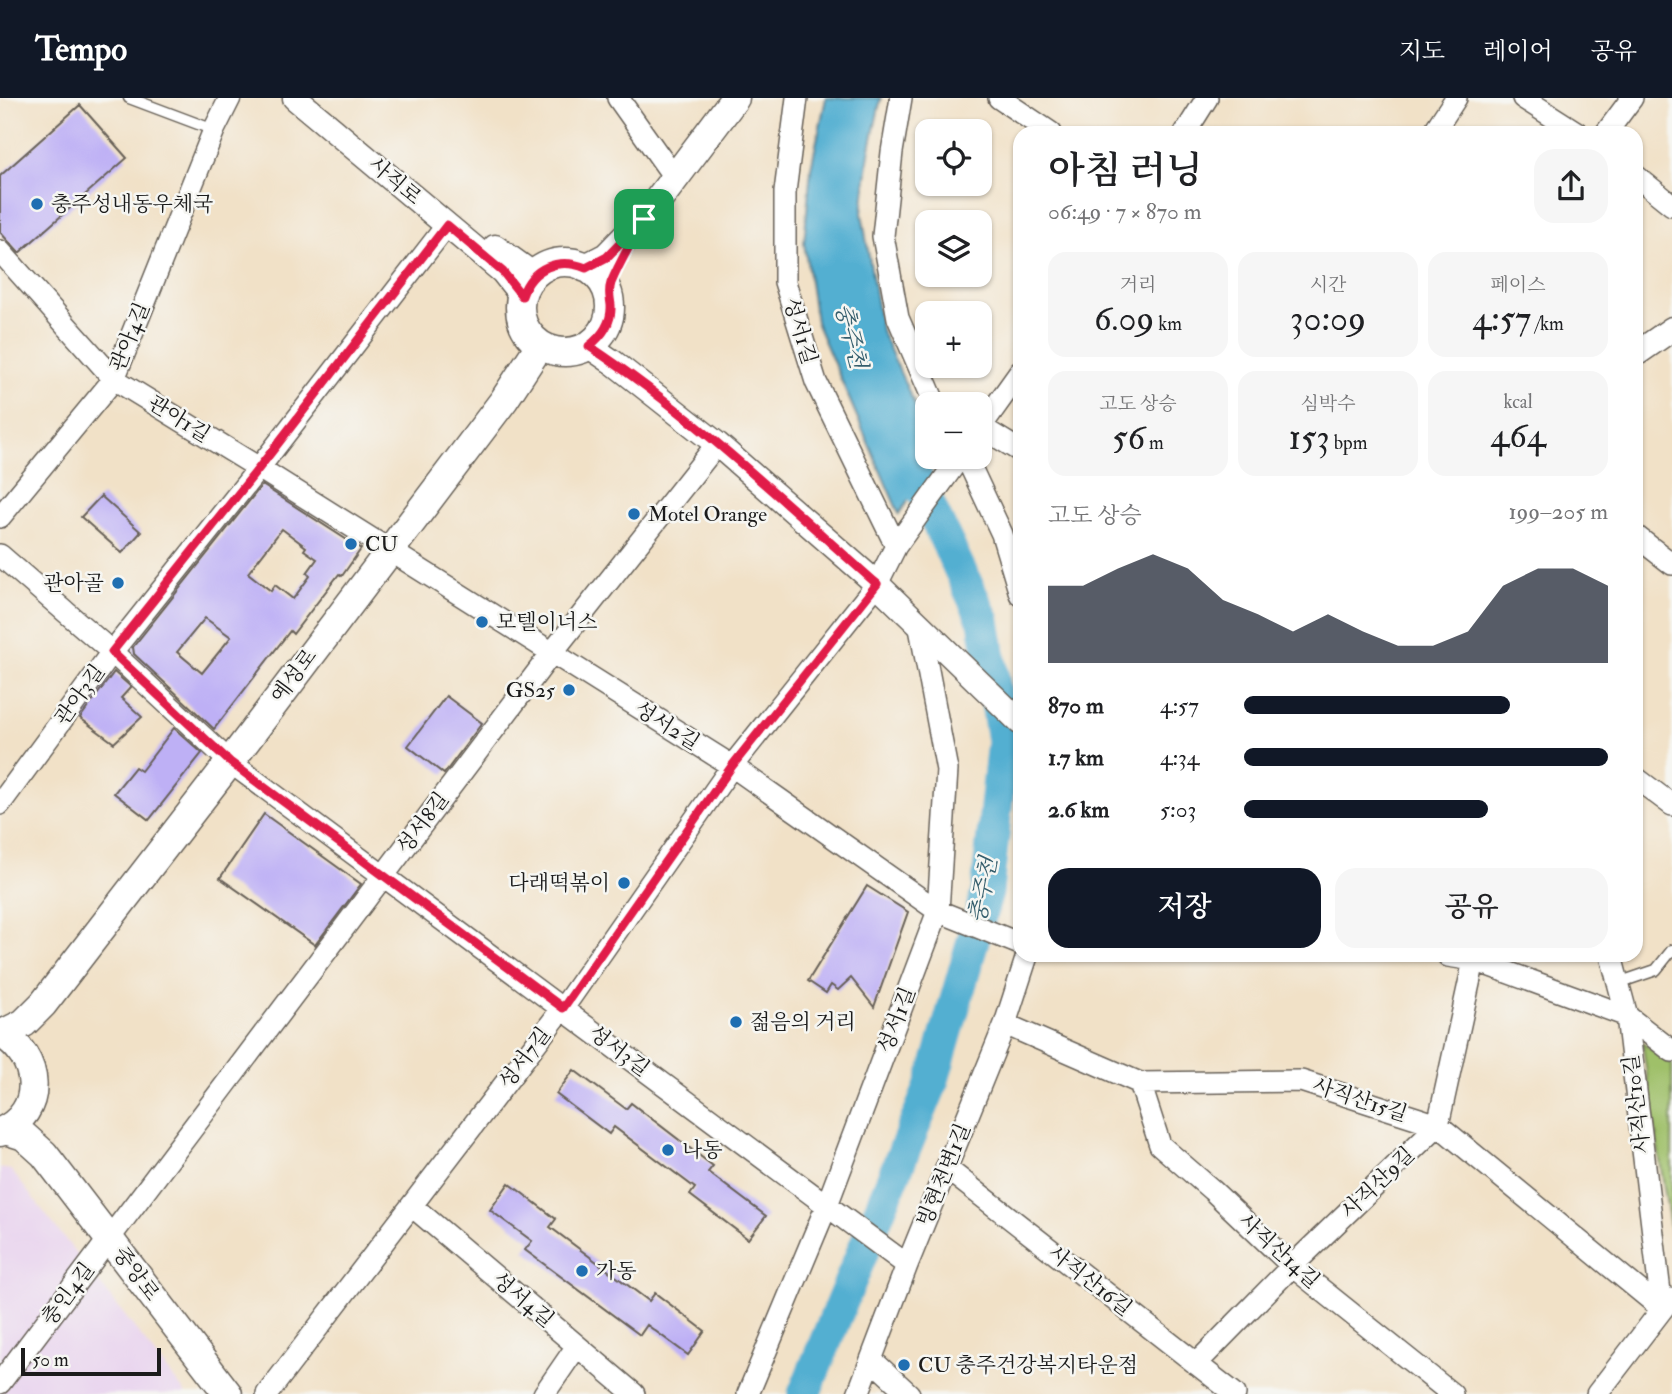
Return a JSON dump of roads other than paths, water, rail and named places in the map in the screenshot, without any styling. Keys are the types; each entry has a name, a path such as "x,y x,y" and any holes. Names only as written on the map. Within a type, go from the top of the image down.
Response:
{"main road":[{"path":"586,268 607,257 644,219 735,98"},
{"path":"608,293 644,219"},
{"path":"565,262 586,268 596,274 608,293 610,316 606,328 598,339 577,352 552,351 540,345 530,336 520,310 528,286 553,264 565,262"},
{"name":"예성로","path":"1,1034 24,1023 43,1004 504,400 540,345"},
{"name":"예성로","path":"24,1054 26,1035 43,1004"},
{"path":"1,1034 15,1043 24,1054"},
{"name":"중앙로","path":"24,1054 33,1079 29,1104 33,1129 44,1154"},
{"path":"3,1131 19,1119 29,1104"},
{"name":"중앙로","path":"3,1131 24,1136 44,1154 228,1394"}],"street":[{"name":"관아4길","path":"0,517 114,379 214,130 230,98"},
{"name":"사직로","path":"295,98 503,272 528,286"},
{"name":"사직로","path":"315,98 454,214 528,286"},
{"path":"618,98 674,177"},
{"name":"성서1길","path":"797,98 785,192 785,282 816,382 895,546"},
{"path":"901,98 883,236 898,318 930,392"},
{"path":"999,98 1041,126"},
{"path":"1189,126 1207,98"},
{"path":"1438,126 1456,98"},
{"path":"1523,98 1567,126"},
{"path":"1611,126 1632,98"},
{"path":"1643,182 1672,205"},
{"name":"관아3길","path":"0,804 112,652 447,225"},
{"name":"관아1길","path":"0,251 114,379 389,550"},
{"path":"1643,349 1672,329"},
{"path":"589,346 717,444 877,584 1013,715"},
{"path":"992,411 1013,382"},
{"path":"992,434 1013,447"},
{"name":"성서8길","path":"110,1239 383,874 551,654 717,444"},
{"name":"성서7길","path":"267,1394 563,1008 732,766 877,584 895,546 951,469"},
{"path":"972,469 1002,534 1013,571"},
{"path":"1643,541 1672,564"},
{"name":"성서2길","path":"389,550 732,766 938,911 1013,941"},
{"name":"성서3길","path":"0,555 112,652 230,762 907,1265"},
{"name":"성서1길","path":"748,1394 827,1205 938,911 947,770 920,628"},
{"path":"1643,783 1672,805"},
{"name":"빙현천변1길","path":"859,1394 907,1265 1005,1024 1025,962"},
{"path":"1438,1125 1474,962"},
{"path":"1485,962 1627,1016 1672,1051"},
{"name":"사직산10길","path":"1613,962 1627,1016 1667,1303"},
{"name":"사직산15길","path":"1005,1024 1140,1083 1301,1082 1438,1125 1667,1303"},
{"name":"사직산14길","path":"1140,1083 1160,1145 1292,1266 1452,1394"},
{"name":"사직산9길","path":"1196,1364 1292,1266 1438,1125"},
{"name":"사직산16길","path":"946,1168 1234,1394"},
{"name":"성서4길","path":"412,1206 634,1394"},
{"name":"충인4길","path":"0,1383 110,1239"},
{"path":"1597,1394 1667,1303"},
{"path":"544,1394 577,1346"},
{"path":"872,1360 909,1394"}],"lane":[{"path":"129,98 214,130"},
{"path":"1618,983 1656,970 1672,950"}],"water":[{"path":"826,98 881,98 869,153 862,213 881,330 915,405 915,469 929,469 899,514 816,322 804,243 811,168"}],"waterway":[{"name":"충주천","path":"804,1394 932,1083 987,892 1003,741 984,621 900,443"}],"place":[{"name":"충주성내동우체국","path":"37,204"},
{"name":"Motel Orange","path":"634,514"},
{"name":"CU","path":"351,544"},
{"name":"관아골","path":"118,583"},
{"name":"모텔이너스","path":"482,622"},
{"name":"GS25","path":"569,690"},
{"name":"다래떡볶이","path":"624,883"},
{"name":"젊음의 거리","path":"736,1022"},
{"name":"나동","path":"668,1150"},
{"name":"가동","path":"582,1271"},
{"name":"CU 충주건강복지타운점","path":"904,1365"}]}
